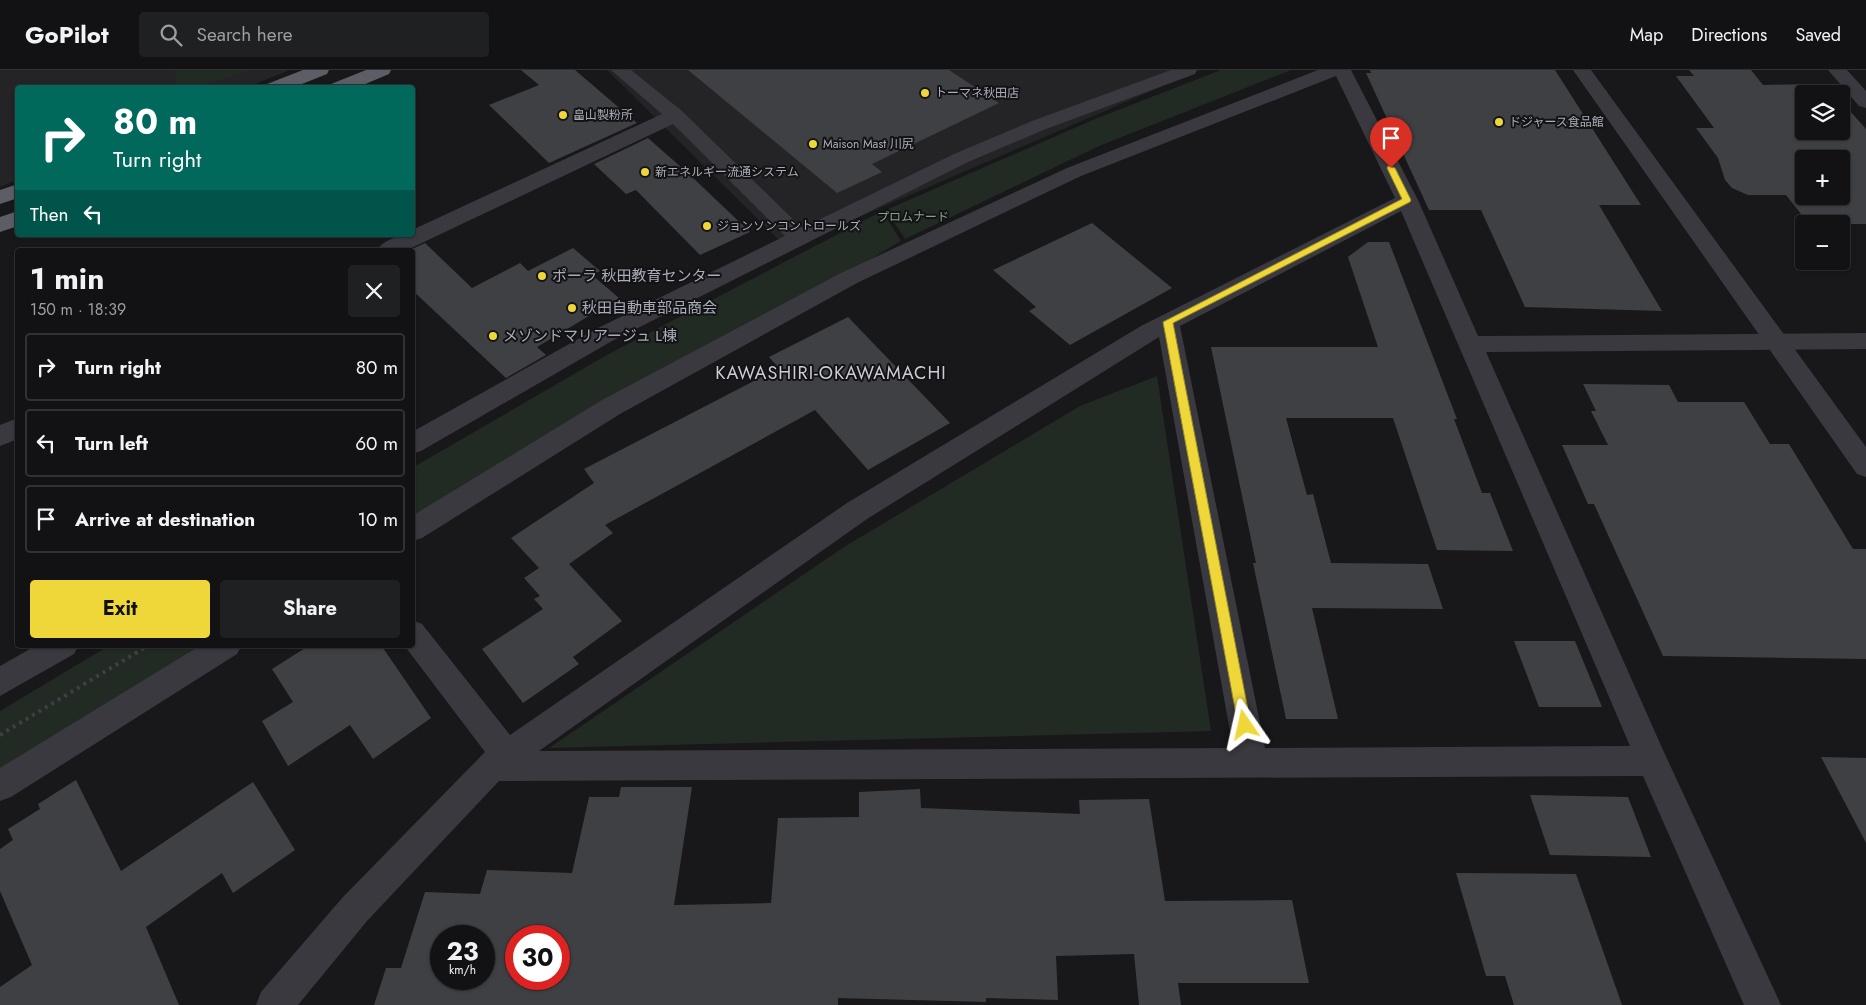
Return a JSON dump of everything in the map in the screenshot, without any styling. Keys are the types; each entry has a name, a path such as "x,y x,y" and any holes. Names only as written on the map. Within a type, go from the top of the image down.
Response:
{"highway":[{"path":"282,85 320,70"},
{"path":"345,85 382,70"},
{"path":"0,197 15,191"},
{"path":"0,226 15,219"}],"street":[{"path":"620,70 675,115 799,238"},
{"path":"415,442 604,335 961,158 1039,125 1188,70"},
{"path":"415,528 611,407 849,278 1074,172 1335,70"},
{"path":"1342,70 1407,200 1472,344 1652,761 1763,1005"},
{"path":"1582,70 1866,467"},
{"path":"1837,70 1866,102"},
{"path":"392,248 675,115"},
{"path":"274,1005 355,909 500,761 607,684 857,511 1168,322 1407,200"},
{"path":"1168,322 1252,763"},
{"path":"1472,344 1866,341"},
{"path":"0,436 15,428"},
{"path":"415,637 500,761"},
{"path":"0,682 59,648"},
{"path":"0,786 222,648"},
{"path":"500,761 1252,763 1652,761"}],"path":[{"path":"0,735 144,648"}],"shaded area":[{"path":"0,70 290,70 252,85 15,85 15,181 0,187"},
{"path":"607,70 1200,70 787,248"}],"green space":[{"path":"174,70 250,70 206,85 178,85"},
{"name":"プロムナード","path":"1221,70 1291,70 1099,146 905,239 886,210 1095,119"},
{"name":"プロムナード","path":"882,211 901,241 415,531 415,466 605,356"},
{"path":"1157,376 1211,731 549,748 844,547 1080,406"},
{"path":"105,648 217,648 0,777 0,711"}],"building":[{"name":"畠山製粉所","path":"521,70 575,70 637,123 549,163 489,105 539,85"},
{"path":"688,70 949,70 999,103 872,164 882,172 837,193"},
{"path":"1370,70 1555,70 1641,205 1599,205 1662,311 1525,307 1481,210 1429,210 1366,73 1371,73"},
{"path":"1689,70 1751,70 1763,85 1808,84 1795,85 1795,140 1850,140 1850,111 1866,129 1866,224 1850,224 1850,215 1802,215 1786,195 1748,195 1732,188 1725,180 1718,158 1696,128 1714,128 1676,76 1694,76"},
{"path":"648,138 750,232 700,255 636,190 626,194 594,164"},
{"path":"1092,223 1172,288 1070,345 1029,311 1036,307 993,270"},
{"path":"1368,242 1389,242 1457,419 1454,419 1482,493 1490,493 1513,551 1437,550 1393,418 1286,418 1307,495 1313,494 1331,563 1428,564 1443,609 1312,608 1338,719 1286,719 1253,563 1256,563 1211,347 1378,347 1348,257"},
{"path":"425,243 472,288 520,263 528,271 573,248 600,271 592,275 619,298 537,347 546,355 506,378 415,293 414,248"},
{"path":"848,317 950,423 868,470 815,410 605,525 613,533 569,564 622,621 573,657 579,664 523,703 482,649 543,609 534,599 540,596 524,578 539,568 511,538 594,483 584,469 779,368 769,357"},
{"path":"1583,384 1669,385 1678,402 1744,402 1770,444 1789,444 1853,549 1866,549 1866,659 1663,656 1594,504 1588,504 1562,445 1608,445 1591,411 1596,411"},
{"path":"1514,641 1575,641 1602,707 1539,707"},
{"path":"305,648 383,648 431,718 373,759 350,725 288,766 262,721 293,702 272,669"},
{"path":"1821,757 1866,758 1866,843"},
{"path":"76,780 121,871 253,782 295,850 233,893 222,873 146,927 179,1005 0,1005 0,987 32,965 0,891 0,849 13,840 8,829 40,809 38,804"},
{"path":"621,787 692,787 674,905 771,903 778,818 859,817 859,792 920,789 921,808 1080,814 1079,800 1149,799 1165,901 1292,900 1309,983 1178,983 1181,1005 1139,1005 1134,954 1056,956 1058,1000 986,998 986,1002 838,998 838,1005 374,1005 386,968 401,968 425,892 480,894 487,870 572,873 589,797 619,797"},
{"path":"1530,795 1628,797 1651,857 1550,855"},
{"path":"1456,873 1576,874 1622,1005 1514,1005 1505,976 1486,976"}],"place":[{"name":"トーマネ秋田店","path":"925,93"},
{"name":"畠山製粉所","path":"563,115"},
{"name":"ドジャース食品館","path":"1499,122"},
{"name":"Maison Mast 川尻","path":"813,144"},
{"name":"新エネルギー流通システム","path":"645,172"},
{"name":"ジョンソンコントロールズ","path":"707,226"},
{"name":"ポーラ 秋田教育センター","path":"542,276"},
{"name":"秋田自動車部品商会","path":"572,308"},
{"name":"メゾンドマリアージュ L棟","path":"493,336"}],"district":[{"name":"KAWASHIRI-OKAWAMACHI","path":"831,373"}],"route":[{"path":"1245,725 1168,322 1407,200 1391,168"}]}
